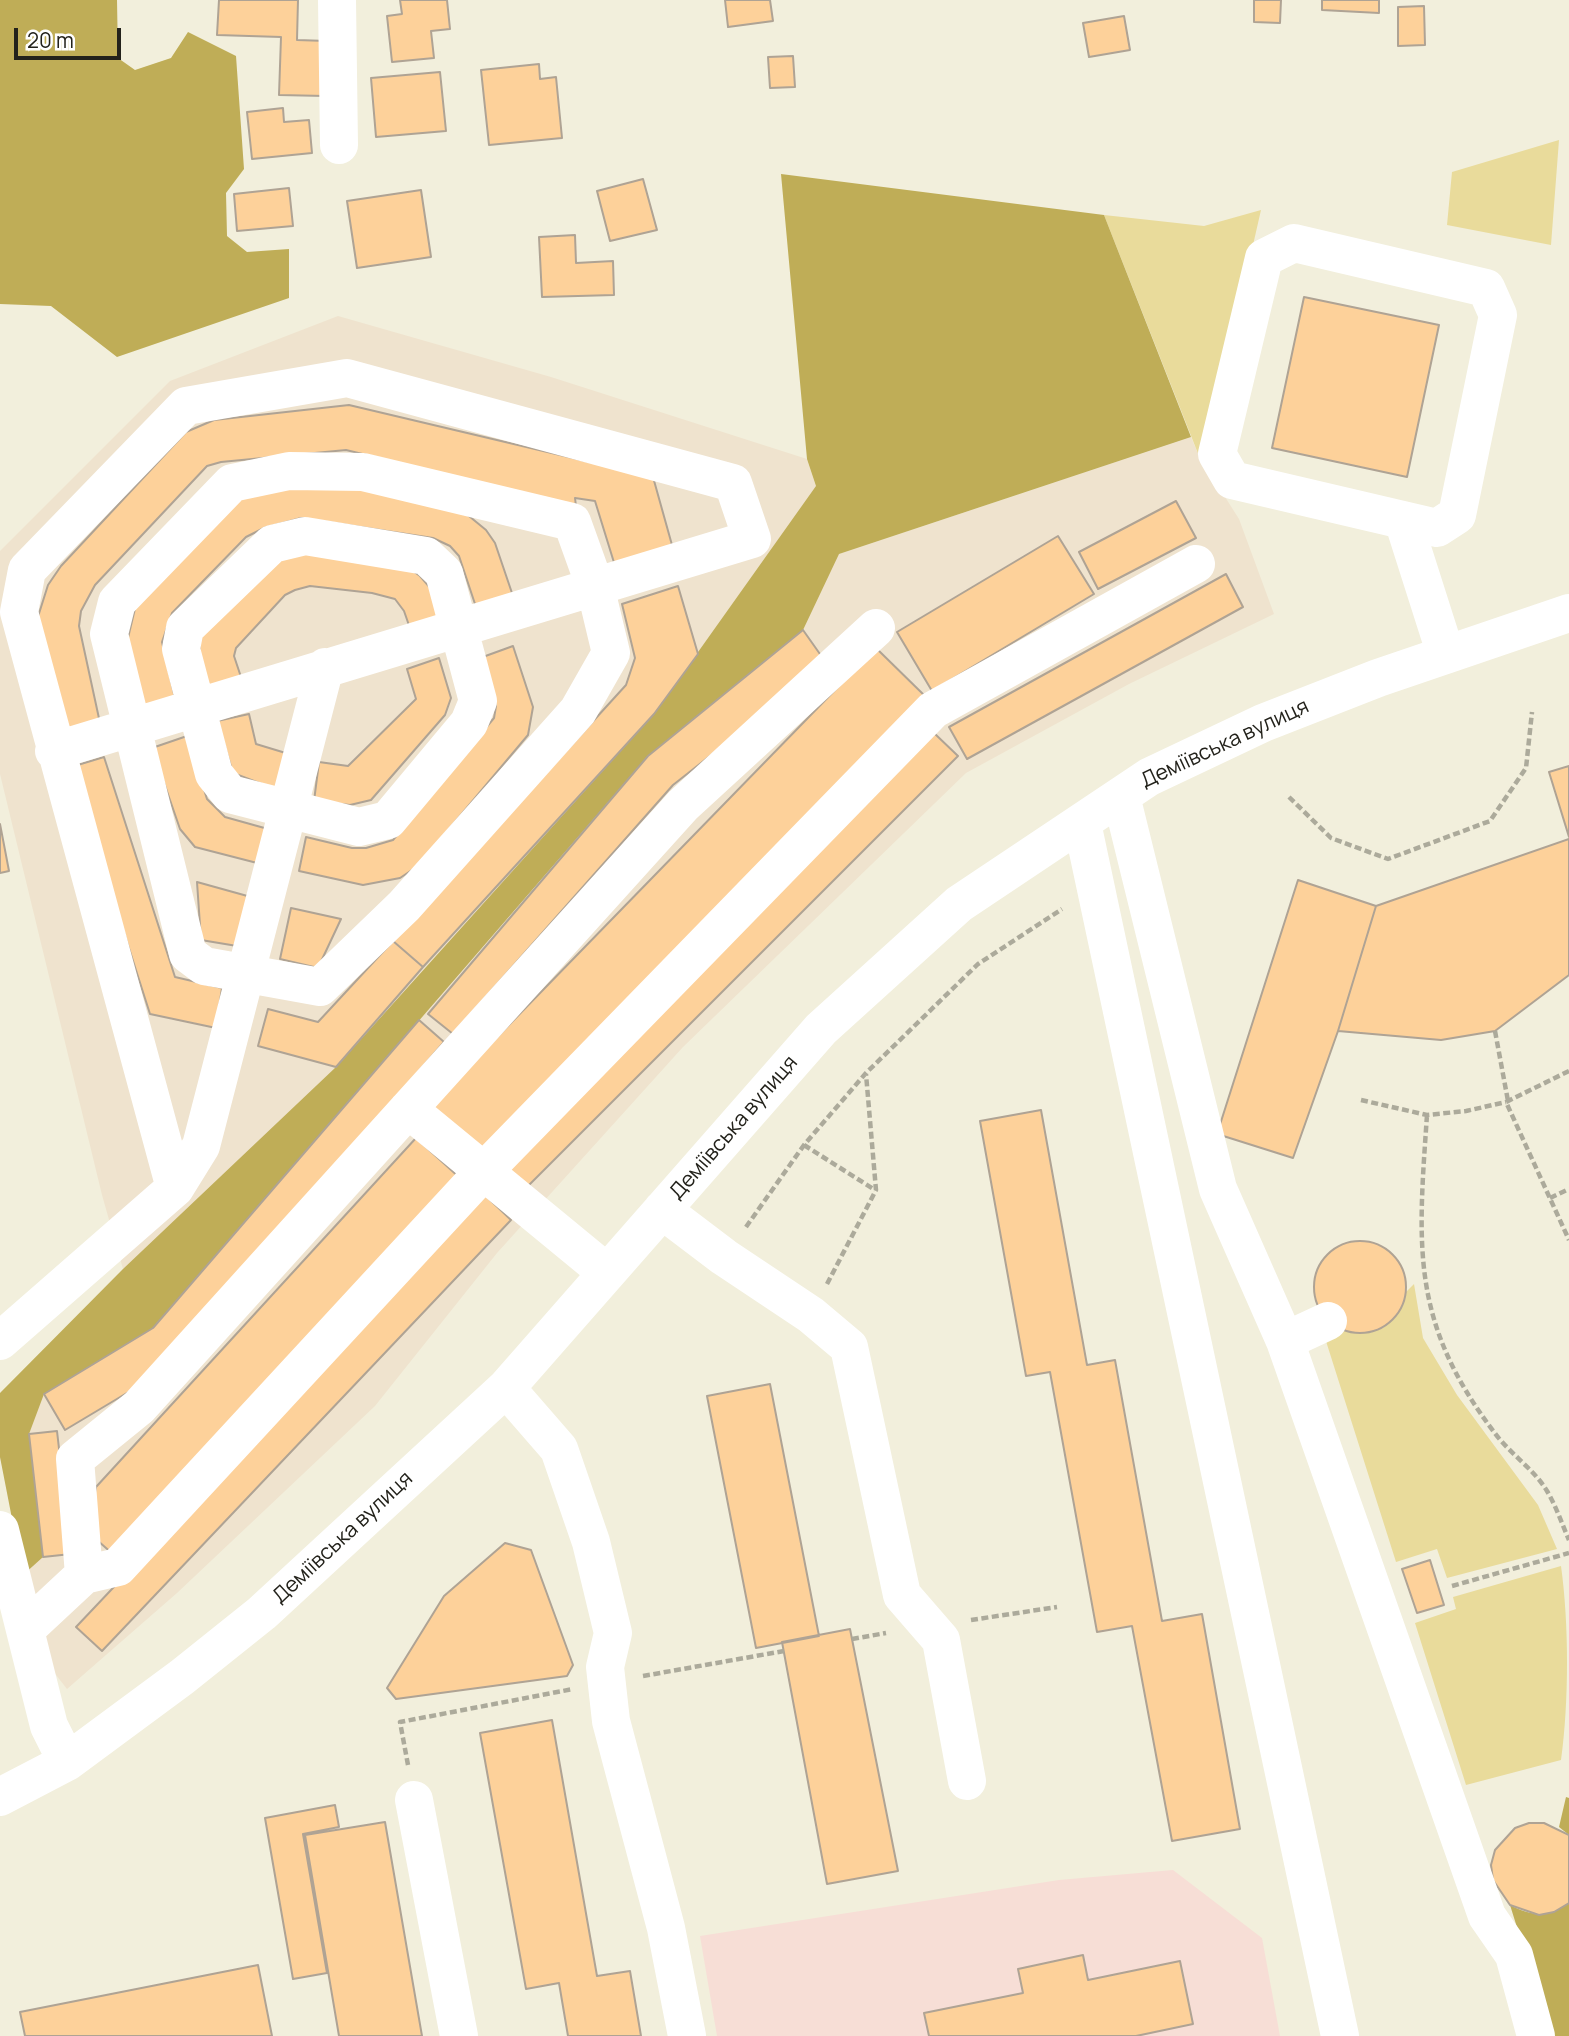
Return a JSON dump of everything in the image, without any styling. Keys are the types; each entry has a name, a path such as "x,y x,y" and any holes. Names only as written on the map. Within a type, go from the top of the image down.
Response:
{"street":[{"path":"337,0 339,145"},
{"path":"1294,243 1486,288 1498,315 1457,515 1437,528 1403,520 1232,480 1217,454 1264,258 1294,243"},
{"path":"54,751 752,539 733,483 346,378 186,406 27,570 19,612 54,751 175,1188"},
{"path":"289,471 363,472 572,522 594,586 611,653 578,711 414,895 320,987 204,966 188,954 130,726 109,634 117,602 232,483 289,471"},
{"path":"1403,520 1447,655"},
{"path":"305,536 426,556 444,573 478,701 469,723 388,820 359,827 230,794 214,774 197,706 181,649 185,628 272,544 305,536"},
{"path":"25,1630 84,1575 118,1567 484,1171 933,710 1196,564"},
{"name":"Деміївська вулиця","path":"0,1797 67,1762 127,1719 262,1612 506,1388 821,1029 959,904 1149,777 1285,713 1569,613"},
{"path":"84,1575 75,1459 139,1407 683,805 876,628"},
{"path":"0,1341 175,1188 201,1146 325,667"},
{"path":"1121,796 1218,1189 1285,1341 1482,1868 1487,1916 1514,1955 1536,2036"},
{"path":"1082,823 1340,2036"},
{"path":"408,1109 606,1272"},
{"path":"662,1210 724,1257 811,1315 849,1348 902,1595 941,1640 967,1781"},
{"path":"1285,1341 1328,1321"},
{"path":"506,1388 559,1449 591,1542 612,1633 606,1667 611,1721 666,1928 687,2036"},
{"path":"0,1530 49,1726 67,1762"},
{"path":"414,1800 458,2036"}],"path":[{"path":"1289,797 1331,838 1388,859 1490,821 1526,768 1532,712"},
{"path":"724,1257 804,1145 866,1073 978,964 1095,887"},
{"path":"1495,1031 1507,1101 1569,1240"},
{"path":"1361,1100 1427,1115 1466,1111 1507,1101 1569,1071"},
{"path":"811,1315 876,1191 866,1073"},
{"path":"1427,1115 1419,1225 1427,1299 1448,1362 1494,1433 1547,1490 1569,1540"},
{"path":"804,1145 876,1191"},
{"path":"1550,1198 1569,1189"},
{"path":"1452,1586 1569,1553"},
{"path":"414,1800 400,1722 784,1651"}],"shaded area":[{"path":"0,0 117,0 118,58 135,70 171,58 188,32 236,56 244,169 226,193 227,236 247,252 289,249 289,298 117,357 51,306 0,304"},
{"path":"1559,140 1551,245 1447,225 1452,172"},
{"path":"781,174 1104,215 1191,437 839,554 803,630 648,756 153,1328 44,1394 29,1434 43,1557 23,1575 0,1457 0,1393 123,1269 336,1067 654,714 816,486 807,459"},
{"path":"1261,210 1232,337 1199,456 1104,215 1204,226"},
{"path":"338,316 551,377 807,459 839,554 1191,437 1199,456 1239,519 1274,614 1129,684 966,773 683,1047 497,1253 375,1406 177,1593 67,1689 46,1662 0,1457 0,1395 123,1269 102,1195 0,774 0,551 170,381"},
{"path":"1414,1284 1423,1338 1457,1395 1538,1505 1557,1549 1447,1578 1437,1549 1396,1562 1325,1338 1340,1329 1369,1333 1383,1328 1395,1318 1403,1306 1406,1292"},
{"path":"1561,1566 1566,1612 1567,1663 1561,1760 1466,1785 1415,1623 1456,1609 1453,1597"},
{"path":"1566,1797 1569,1798 1569,1835 1559,1827"},
{"path":"1173,1870 1262,1938 1280,2036 717,2036 700,1936 1059,1880"},
{"path":"1569,1903 1569,2036 1551,2036 1510,1905 1540,1914 1562,1908"}],"building":[{"path":"219,0 298,0 297,40 327,41 325,96 279,95 281,37 217,35"},
{"path":"400,0 447,0 450,29 431,31 434,58 392,62 387,16 402,14"},
{"path":"725,0 770,0 773,21 728,27"},
{"path":"1254,0 1281,0 1280,23 1254,22"},
{"path":"1322,0 1379,0 1379,13 1322,10"},
{"path":"1424,6 1425,45 1398,46 1398,7"},
{"path":"1124,16 1130,50 1089,57 1083,23"},
{"path":"793,56 795,87 770,88 768,57"},
{"path":"539,64 540,79 556,77 562,138 489,145 481,70"},
{"path":"440,72 446,131 376,137 371,78"},
{"path":"283,108 284,122 309,120 312,153 252,159 247,112"},
{"path":"643,179 657,230 610,241 597,191"},
{"path":"289,188 293,226 237,231 234,194"},
{"path":"421,190 431,257 357,268 347,201"},
{"path":"575,235 576,263 613,261 614,295 542,297 539,237"},
{"path":"1304,297 1439,325 1407,477 1272,448"},
{"path":"349,405 653,477 672,545 616,569 595,501 575,498 576,506 346,450 221,462 207,466 95,585 81,611 79,626 100,723 68,733 36,623 48,585 61,566 186,432 214,420"},
{"path":"284,480 371,485 458,507 486,530 495,543 513,596 476,607 459,556 450,546 433,538 301,518 264,528 246,537 172,613 162,642 175,698 145,708 127,642 138,596 245,494"},
{"path":"1176,501 1196,538 1098,589 1079,552"},
{"path":"1058,536 1094,594 932,691 897,632"},
{"path":"290,551 402,563 420,576 438,597 442,621 412,634 404,611 395,599 372,593 310,586 295,590 285,595 236,648 234,656 241,677 208,687 199,659 200,635"},
{"path":"1226,574 1243,607 967,759 949,727"},
{"path":"678,586 698,654 654,714 423,967 393,941 626,685 635,658 622,604"},
{"path":"803,630 827,664 673,785 453,1034 428,1014 648,756"},
{"path":"513,646 533,707 528,735 418,866 400,878 363,885 299,871 306,837 352,848 366,848 393,840 494,718 496,706 480,658"},
{"path":"876,648 926,697 479,1155 429,1107"},
{"path":"439,658 451,698 445,715 371,800 350,805 314,801 319,762 348,766 416,699 407,669"},
{"path":"249,714 256,744 289,754 280,791 233,773 217,721"},
{"path":"934,733 958,756 526,1188 503,1165"},
{"path":"187,736 207,799 225,817 268,829 261,864 195,847 180,829 152,748"},
{"path":"104,757 175,977 222,988 216,1028 150,1014 71,767"},
{"path":"1569,766 1569,837 1549,772"},
{"path":"0,824 9,871 0,873"},
{"path":"1569,839 1569,975 1495,1031 1441,1040 1338,1031 1376,906"},
{"path":"1298,880 1376,906 1338,1031 1293,1158 1217,1134"},
{"path":"197,882 251,897 243,947 201,940"},
{"path":"291,908 341,919 318,968 280,959"},
{"path":"393,941 423,967 336,1067 258,1046 268,1009 318,1022"},
{"path":"419,1020 444,1042 157,1375 65,1430 44,1394 153,1328"},
{"path":"1041,1110 1087,1365 1115,1360 1162,1621 1202,1614 1240,1829 1172,1841 1132,1626 1097,1632 1050,1372 1026,1376 980,1121"},
{"path":"416,1138 461,1179 115,1556 88,1532 96,1487"},
{"path":"485,1195 511,1220 102,1651 76,1627"},
{"path":"1360,1241 1386,1249 1398,1261 1406,1287 1398,1313 1386,1325 1360,1333 1334,1325 1322,1313 1314,1287 1322,1261 1334,1249"},
{"path":"770,1384 819,1636 756,1648 707,1396"},
{"path":"57,1431 71,1554 43,1557 29,1434"},
{"path":"505,1543 531,1550 573,1665 567,1676 396,1699 387,1688 444,1596"},
{"path":"1430,1560 1444,1605 1417,1613 1402,1569"},
{"path":"850,1629 898,1871 827,1884 782,1642"},
{"path":"552,1720 597,1976 630,1971 641,2036 568,2036 559,1983 526,1989 480,1733"},
{"path":"335,1805 339,1827 303,1834 327,1973 293,1979 265,1818"},
{"path":"385,1822 422,2036 339,2036 305,1835"},
{"path":"1529,1823 1544,1823 1569,1835 1569,1903 1554,1912 1539,1915 1510,1905 1493,1880 1491,1865 1495,1850 1515,1828"},
{"path":"1083,1955 1088,1980 1180,1961 1193,2024 1136,2036 929,2036 924,2013 1023,1993 1018,1969"},
{"path":"258,1965 272,2036 25,2036 20,2012"}]}
